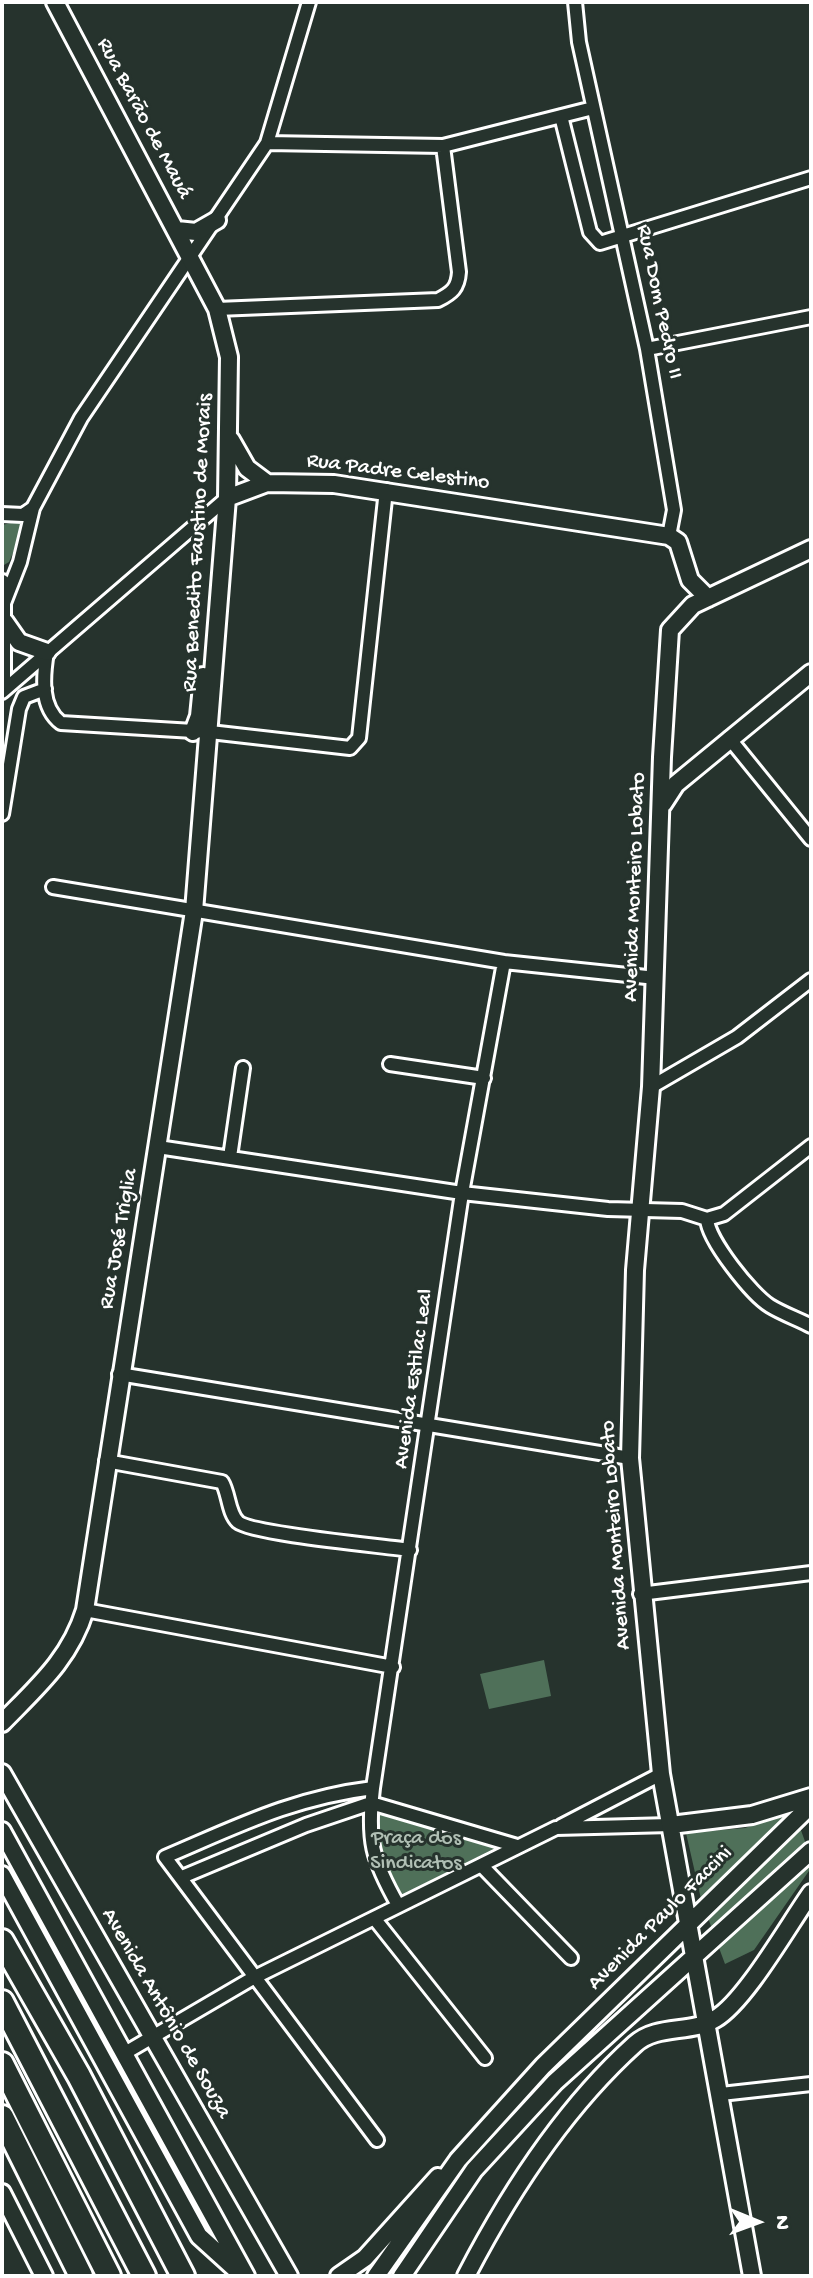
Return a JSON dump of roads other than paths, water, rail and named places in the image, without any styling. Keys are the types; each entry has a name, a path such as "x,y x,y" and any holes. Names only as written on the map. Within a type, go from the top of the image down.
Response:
{"highway":[{"path":"2,1941 79,2076 183,2276"},
{"path":"2,2002 144,2276"},
{"path":"2,2064 109,2276"},
{"path":"2,2117 81,2276"}],"main road":[{"name":"Rua Barão de Mauá","path":"55,2 217,309"},
{"path":"177,230 196,232 217,220"},
{"name":"Rua Benedito Faustino de Morais","path":"202,732 216,641 227,498 229,357 217,309"},
{"path":"229,435 247,468 267,483"},
{"name":"Rua Padre Celestino","path":"227,498 267,483 305,482 386,490 669,536"},
{"path":"669,536 678,542 695,588 708,598 807,557"},
{"path":"2,583 2,681"},
{"name":"Avenida Monteiro Lobato","path":"708,598 682,613 668,640 651,1087 639,1209 630,1458 640,1594 661,1774 752,2276"},
{"path":"4,622 19,642 47,652"},
{"path":"660,810 676,784 811,673"},
{"name":"Rua José Triglia","path":"2,1723 65,1656 76,1639 85,1610 119,1374 194,911 202,732"},
{"name":"Avenida Antônio de Souza","path":"2,1773 289,2276"},
{"path":"671,1825 752,1815 811,1797"},
{"name":"Avenida Paulo Faccini","path":"458,2160 543,2066 811,1805"},
{"path":"2,1831 245,2276"},
{"name":"Avenida Paulo Faccini","path":"402,2276 474,2170 555,2082 811,1851"},
{"path":"2,1875 199,2236 245,2276"},
{"path":"466,2276 495,2219 523,2176 573,2112 636,2043 650,2035 706,2024 733,2005 811,1893"},
{"path":"339,2276 365,2258 425,2187 458,2160"},
{"path":"376,2276 458,2160"},
{"path":"2,2193 44,2276"}],"street":[{"path":"4,603 20,562 33,508 81,418 267,143 309,2"},
{"name":"Rua Dom Pedro II","path":"575,2 579,42 647,349 674,510 669,536"},
{"path":"267,143 443,146 593,108"},
{"path":"561,116 590,232 600,243 811,178"},
{"path":"217,309 438,300 452,293 458,285 459,272 443,146"},
{"path":"647,349 811,317"},
{"path":"47,652 45,689 51,713 61,723 202,732 350,748 359,738 386,490"},
{"name":"Rua Padre Celestino","path":"2,692 227,498"},
{"path":"2,514 23,515 33,508"},
{"path":"2,814 8,767 24,697 45,689"},
{"path":"729,738 811,839"},
{"path":"53,887 504,962 656,978"},
{"name":"Avenida Estilac Leal","path":"398,1905 372,1856 369,1831 371,1803 462,1193 504,962"},
{"path":"651,1087 737,1037 811,980"},
{"path":"390,1064 484,1078"},
{"path":"230,1157 243,1068"},
{"path":"158,1147 462,1193 682,1211 707,1219 719,1218 811,1146"},
{"path":"707,1219 711,1234 748,1286 768,1305 811,1326"},
{"path":"119,1374 630,1458"},
{"path":"106,1461 222,1482 233,1515 242,1524 309,1538 410,1550"},
{"path":"640,1594 811,1573"},
{"path":"85,1610 393,1667"},
{"path":"125,2053 253,1978 661,1774"},
{"path":"373,1788 287,1804 165,1857 377,2140"},
{"path":"182,1877 306,1825 371,1803 517,1846"},
{"path":"556,1828 671,1825"},
{"path":"481,1865 571,1958"},
{"path":"374,1918 485,2058"},
{"path":"721,2094 811,2084"}],"park label":[{"name":"Praça dos Sindicatos","path":"416,1852"}]}
